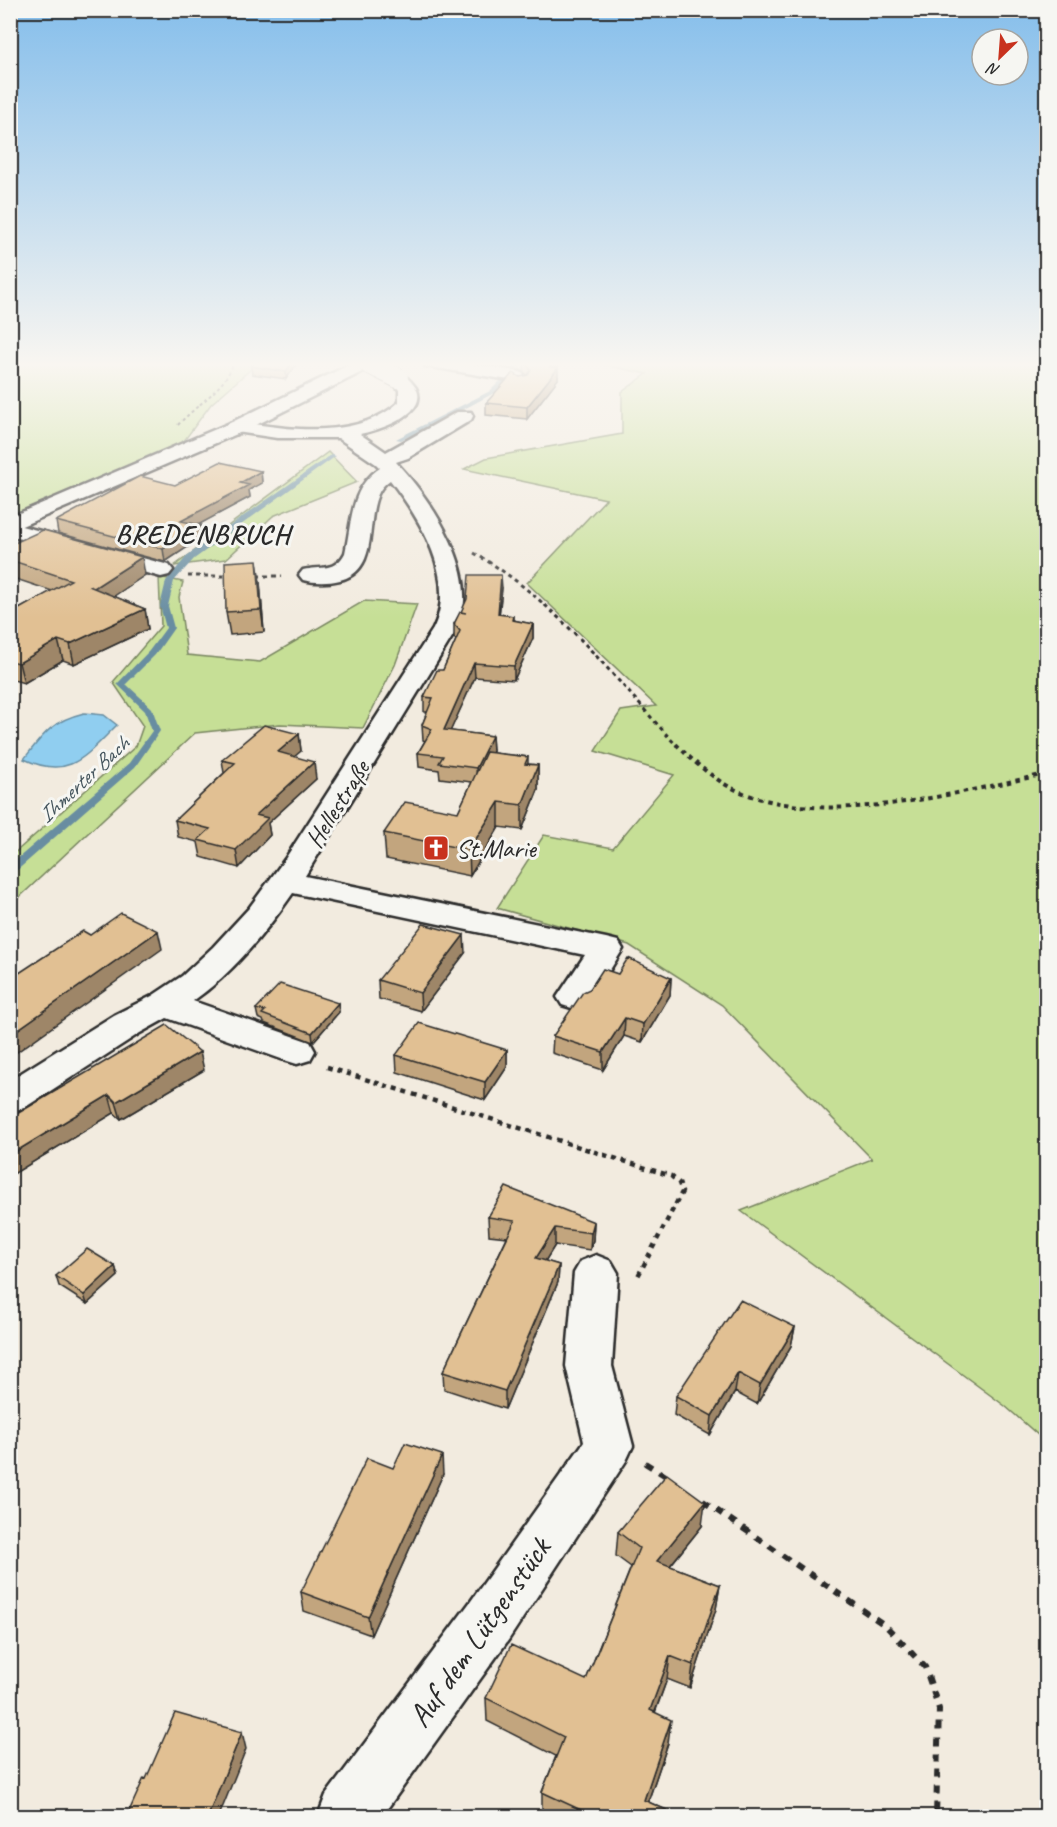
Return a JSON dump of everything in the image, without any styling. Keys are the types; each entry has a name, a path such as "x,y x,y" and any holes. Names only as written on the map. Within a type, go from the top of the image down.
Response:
{"street":[{"path":"10,525 190,447"},
{"name":"Hellestraße","path":"10,1098 128,1024 165,1004 194,984 225,956 286,882 445,630 453,608 452,592 448,568 434,531 416,502 387,465 362,447"},
{"path":"311,575 338,574 349,566 359,544 363,506 370,489 387,465 412,447"},
{"path":"10,529 161,570"},
{"path":"286,882 606,949 575,997"},
{"path":"165,1004 309,1058"},
{"path":"597,1273 589,1366 609,1446"},
{"name":"Auf dem Lütgenstück","path":"347,1816 490,1620 609,1446"}],"path":[{"path":"434,531 488,561 555,614 686,755 733,789 778,802 818,808 920,801 1047,774"},
{"path":"251,576 311,575"},
{"path":"192,577 239,576"},
{"path":"309,1058 671,1176 679,1182 682,1192 640,1272"},
{"path":"609,1446 655,1468 674,1481"},
{"path":"693,1494 886,1626 925,1668 939,1709 936,1816"}],"green space":[{"path":"11,447 176,447 11,520"},
{"path":"547,447 1046,447 1046,1442 1005,1406 741,1211 872,1159 722,1005 629,945 497,908 544,835 613,848 674,775 595,751 621,711 656,706 527,583 606,499 464,469 486,458"},
{"path":"328,452 357,482 273,516 226,559 174,566"},
{"path":"159,577 183,582 179,597 187,655 260,662 364,601 417,604 395,665 363,728 280,724 195,733 11,905 11,856 136,746 143,726 113,682 161,626"}],"water":[{"path":"84,713 104,715 117,725 76,762 54,767 24,759 37,742 56,724"}],"building":[{"path":"220,462 261,471 240,483 249,485 181,521 201,525 163,549 56,521 140,476 175,485"},
{"path":"43,530 142,557 94,588 89,586 145,609 70,644 58,640 19,663 10,661 10,614 71,580 10,560 10,545"},
{"path":"257,560 261,610 226,612 225,562"},
{"path":"469,575 501,575 498,614 513,616 512,620 533,624 514,666 474,663 444,730 492,736 476,768 439,763 443,756 418,753 432,729 422,725 433,698 424,697 437,670 443,670 460,631 454,624 460,612 466,613 461,612 467,599"},
{"path":"264,725 299,734 278,752 314,762 256,815 268,818 236,850 198,840 210,829 175,820 235,763 222,760"},
{"path":"486,752 528,757 525,764 538,765 522,805 499,802 469,850 384,833 405,802 458,812"},
{"path":"121,913 158,931 10,1035 10,979 83,931 90,935"},
{"path":"423,924 464,935 420,993 378,980"},
{"path":"628,958 671,978 643,1024 625,1018 603,1052 553,1036 583,992 590,989 603,969 618,974"},
{"path":"280,984 338,1003 312,1033 262,1014 265,1011 256,1009"},
{"path":"419,1023 507,1050 485,1082 396,1055"},
{"path":"167,1025 200,1052 116,1102 109,1095 10,1155 10,1118"},
{"path":"506,1187 594,1222 591,1233 555,1228 536,1258 559,1265 505,1391 443,1372 515,1221 488,1217"},
{"path":"87,1249 115,1266 84,1295 56,1276"},
{"path":"740,1300 795,1327 760,1385 738,1373 712,1416 676,1396"},
{"path":"405,1443 442,1455 368,1617 301,1592 367,1458 393,1468"},
{"path":"667,1474 705,1502 657,1561 720,1585 693,1665 670,1656 650,1710 671,1720 644,1800 680,1816 594,1816 542,1792 564,1737 486,1698 511,1645 586,1680 639,1548 618,1532"},
{"path":"175,1713 242,1732 208,1816 127,1816 144,1778 146,1779"}],"waterway":[{"name":"Ihmerter Bach","path":"10,871 132,765 156,731 149,710 121,684 152,653 170,628 164,606 170,581 191,557 333,456"}],"place":[{"name":"St.Marie","path":"436,848"}],"district":[{"name":"BREDENBRUCH","path":"203,534"}]}
